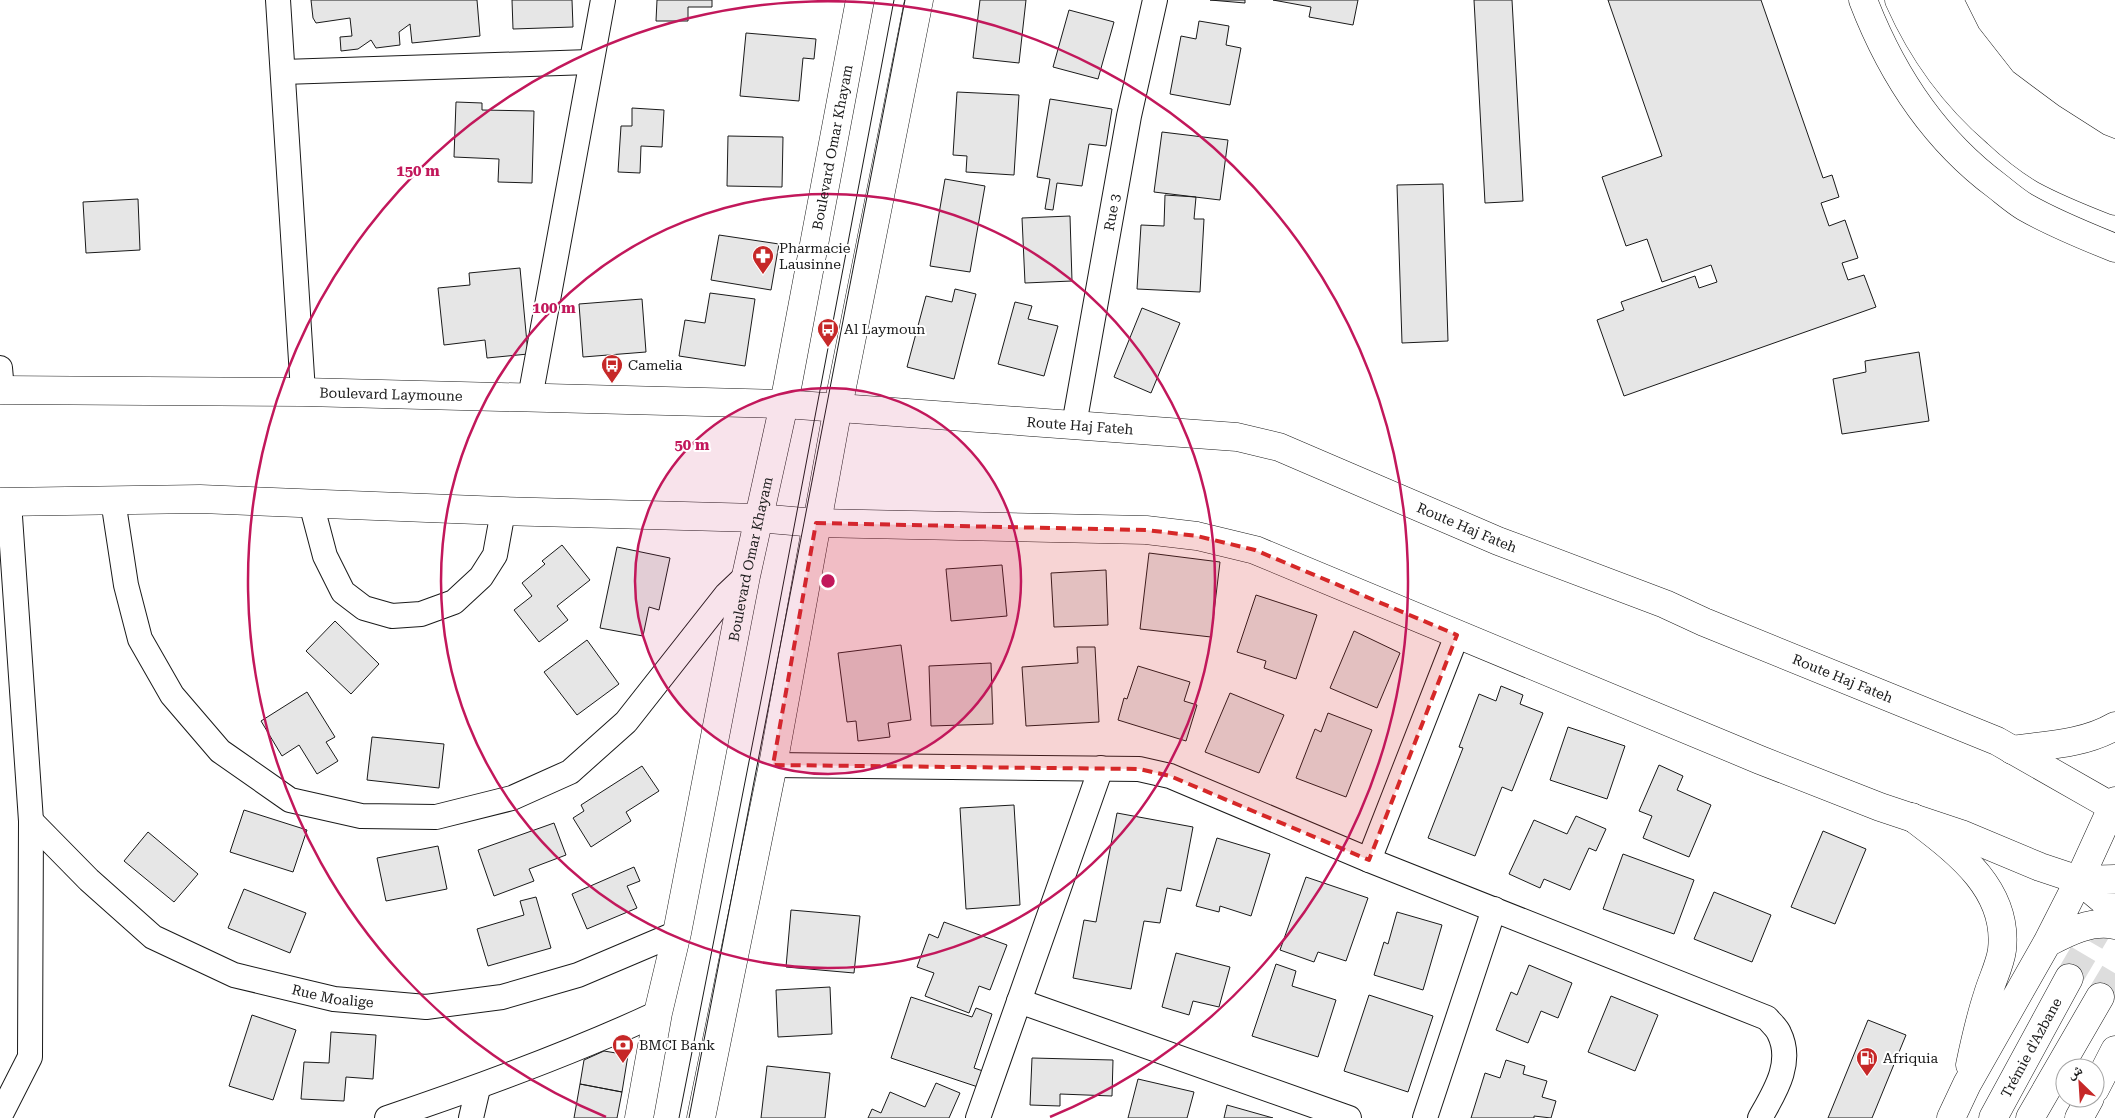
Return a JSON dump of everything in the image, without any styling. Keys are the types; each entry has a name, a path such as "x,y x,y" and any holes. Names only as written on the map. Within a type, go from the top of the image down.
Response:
{"main road":[{"name":"Boulevard Omar Khayam","path":"639,1118 658,1013 677,932 746,576 784,404 860,0"},
{"path":"701,1118 773,765 838,407 919,0"},
{"path":"1864,0 1878,38 1902,81 1937,129 1976,170 2024,206 2085,236 2115,248"},
{"path":"1899,0 1913,31 1942,76 1975,114 2011,146 2045,170 2115,201"},
{"path":"1923,0 1934,25 1959,62 1996,105 2022,128 2053,150 2115,180"},
{"path":"1949,0 1967,36 2003,82 2050,118 2097,147 2115,154"},
{"name":"Boulevard Laymoune","path":"1,382 302,392 784,404"},
{"name":"Route Haj Fateh","path":"784,404 1237,437 1279,447 1498,541 1664,604 1997,741 2114,806"},
{"path":"5,502 200,499 502,511 758,518 816,523 1146,530 1197,536 1255,550 1760,760 1880,807 1962,834 2040,867 2079,880 2115,879"},
{"path":"2012,750 2078,741 2115,726"},
{"path":"1952,1118 1967,1084 2047,943 2114,806"},
{"path":"1912,817 1968,863 1991,892 2001,924 2002,951 1978,1026 1967,1084"},
{"path":"2079,880 2115,910"},
{"path":"2047,943 2066,932 2080,928 2095,925 2115,925"},
{"name":"Trémie d'Azbane","path":"1993,1118 2069,978"},
{"path":"2030,1118 2100,997"},
{"path":"2105,1070 2115,1050"}],"street":[{"path":"278,0 302,392"},
{"path":"530,398 590,62 603,0"},
{"name":"Rue 3","path":"1074,425 1129,116 1156,0"},
{"path":"283,72 590,62"},
{"path":"113,500 126,585 140,639 172,695 220,751 290,800 361,816 436,817 512,798 570,772 626,722 726,595 746,576"},
{"path":"0,1116 6,1093 30,1057 31,821 5,502"},
{"path":"311,503 325,556 343,592 364,608 392,616 421,614 454,602 481,578 495,555 502,511"},
{"path":"1369,860 1457,635"},
{"path":"773,765 1138,769 1170,776 1369,860 1767,1018 1779,1033 1784,1051 1781,1080 1760,1118"},
{"path":"978,1118 1101,768"},
{"name":"Rue Moalige","path":"31,821 89,880 153,937 234,975 334,999 426,1007 502,997 578,975 677,932"},
{"path":"1425,1118 1494,909"},
{"path":"1019,1001 1349,1118"},
{"path":"387,1118 478,1088 615,1033 658,1013"},
{"path":"471,1118 478,1088"}],"highlighted area":[{"path":"816,523 1146,530 1197,536 1255,550 1457,635 1369,860 1170,776 1139,769 773,765"}],"building":[{"path":"311,0 477,0 480,36 412,43 410,24 399,32 400,45 376,48 371,40 358,49 341,51 340,37 352,36 350,18 316,23 313,18"},
{"path":"512,0 572,0 573,27 513,29"},
{"path":"657,0 712,0 712,7 688,7 688,21 656,21"},
{"path":"980,0 1026,0 1019,63 973,58"},
{"path":"1210,0 1245,0 1245,3"},
{"path":"1273,0 1358,0 1353,25 1309,17 1311,7"},
{"path":"1474,0 1512,0 1523,201 1485,203"},
{"path":"1608,0 1761,0 1823,178 1832,175 1839,197 1821,203 1829,226 1845,220 1858,258 1842,263 1848,280 1864,275 1876,307 1624,396 1597,320 1624,310 1621,302 1695,276 1699,288 1717,282 1711,265 1662,282 1647,239 1626,246 1602,177 1662,156"},
{"path":"1069,10 1114,22 1098,79 1053,67"},
{"path":"1199,21 1229,26 1226,45 1241,48 1230,105 1170,94 1181,36 1196,39"},
{"path":"746,33 816,39 814,59 803,58 799,101 740,96"},
{"path":"957,92 1019,95 1014,175 966,172 967,156 953,155"},
{"path":"1050,99 1112,109 1106,146 1089,144 1082,186 1057,183 1053,210 1045,209 1050,179 1037,177"},
{"path":"456,102 482,103 482,110 534,111 532,183 498,182 499,159 454,157"},
{"path":"632,108 664,110 662,147 641,146 640,173 618,172 621,126 632,126"},
{"path":"1162,132 1228,140 1220,200 1154,192"},
{"path":"728,136 783,137 782,187 727,186"},
{"path":"945,179 985,186 970,272 930,266"},
{"path":"1443,184 1448,341 1402,343 1397,185"},
{"path":"1165,195 1196,197 1194,219 1204,219 1200,292 1137,289 1141,225 1164,226"},
{"path":"138,199 140,250 86,253 83,202"},
{"path":"1070,216 1072,281 1025,283 1022,218"},
{"path":"719,235 779,244 771,290 711,280"},
{"path":"520,268 528,354 487,358 485,340 444,345 438,288 470,285 469,273"},
{"path":"955,289 976,294 954,379 907,367 926,296 952,302"},
{"path":"710,293 755,299 745,366 679,356 685,320 705,323"},
{"path":"642,299 646,352 583,357 579,304"},
{"path":"1015,302 1032,306 1028,319 1058,326 1044,376 998,364"},
{"path":"1142,308 1180,323 1151,393 1114,377"},
{"path":"1919,352 1929,421 1842,434 1833,379 1866,372 1865,361"},
{"path":"562,545 590,580 557,606 568,620 539,642 514,610 532,596 522,583 545,564 542,561"},
{"path":"617,547 670,558 659,610 649,607 643,636 600,628"},
{"path":"1149,553 1220,562 1211,637 1140,629"},
{"path":"1002,565 1007,616 951,621 946,569"},
{"path":"1106,570 1108,625 1054,627 1051,573"},
{"path":"1256,595 1317,615 1296,679 1264,668 1266,661 1237,652"},
{"path":"335,621 379,664 351,694 306,651"},
{"path":"1354,631 1400,653 1377,708 1330,688"},
{"path":"587,640 619,684 577,715 544,672"},
{"path":"901,645 911,720 888,723 890,737 858,741 856,721 847,722 838,653"},
{"path":"1077,647 1095,647 1099,722 1026,726 1022,667 1078,663"},
{"path":"991,663 993,724 931,726 929,666"},
{"path":"1138,666 1190,682 1184,701 1197,705 1186,741 1118,720 1124,698 1127,699"},
{"path":"1501,686 1523,695 1520,704 1543,713 1512,791 1502,787 1475,856 1428,838 1463,748 1459,747 1479,694 1496,701"},
{"path":"307,692 335,737 326,742 338,761 317,774 299,745 282,756 261,721"},
{"path":"1230,693 1284,715 1259,773 1205,752"},
{"path":"1328,713 1372,730 1346,797 1296,778 1315,729 1321,732"},
{"path":"1568,727 1625,746 1607,799 1550,780"},
{"path":"372,737 444,744 439,788 367,780"},
{"path":"1659,765 1683,776 1677,790 1711,805 1689,857 1643,838 1652,816 1639,811"},
{"path":"642,766 659,791 626,812 631,821 591,847 573,818 584,811 581,805"},
{"path":"1014,805 1020,905 966,909 960,808"},
{"path":"244,810 307,830 293,872 230,852"},
{"path":"1117,813 1193,827 1181,891 1167,888 1160,923 1144,921 1131,989 1073,978 1084,920 1096,922"},
{"path":"1576,816 1606,829 1596,851 1589,848 1570,890 1544,879 1540,888 1509,874 1534,820 1567,834"},
{"path":"554,823 566,855 529,869 534,881 494,896 478,850"},
{"path":"1823,831 1866,849 1835,924 1791,907"},
{"path":"148,832 198,874 174,902 124,861"},
{"path":"1217,838 1270,854 1251,916 1220,906 1219,912 1196,906"},
{"path":"438,846 447,889 386,901 377,858"},
{"path":"1623,854 1694,880 1674,934 1603,909"},
{"path":"634,867 640,881 627,886 637,908 587,929 572,894"},
{"path":"1306,877 1368,898 1346,961 1318,952 1314,962 1280,950"},
{"path":"244,889 306,913 290,953 228,928"},
{"path":"1714,892 1771,915 1752,962 1694,939"},
{"path":"536,897 551,948 488,966 477,929 524,915 520,901"},
{"path":"791,910 860,916 854,973 786,967"},
{"path":"1397,912 1442,925 1423,990 1374,975 1384,942 1388,944"},
{"path":"944,922 1007,945 990,990 979,986 969,1013 925,996 934,973 917,967 929,934 938,938"},
{"path":"1176,953 1230,967 1219,1007 1193,1001 1189,1015 1162,1007"},
{"path":"1276,964 1296,971 1292,986 1336,1000 1318,1057 1252,1036"},
{"path":"1529,965 1572,983 1558,1018 1541,1011 1528,1043 1496,1030 1511,992 1517,995"},
{"path":"830,987 832,1034 778,1037 776,990"},
{"path":"1369,995 1433,1016 1408,1092 1344,1071"},
{"path":"1611,996 1658,1015 1635,1071 1588,1052"},
{"path":"911,997 972,1017 976,1008 992,1014 974,1068 983,1071 978,1087 891,1058"},
{"path":"252,1015 296,1030 273,1100 229,1086"},
{"name":"Afriquia","path":"1868,1020 1906,1035 1872,1118 1828,1118"},
{"path":"331,1032 376,1035 373,1079 346,1077 344,1101 301,1099 304,1062 329,1063"},
{"path":"604,1051 628,1055 622,1092 580,1084 584,1060"},
{"path":"1032,1058 1113,1060 1112,1096 1060,1094 1060,1106 1030,1105"},
{"path":"1506,1060 1525,1066 1523,1074 1547,1081 1542,1097 1556,1101 1551,1118 1534,1116 1534,1118 1471,1118 1485,1073 1500,1078"},
{"path":"767,1066 830,1073 825,1118 761,1118"},
{"path":"1138,1079 1194,1092 1187,1118 1128,1118"},
{"path":"936,1083 960,1093 949,1118 868,1118 872,1109 881,1113 890,1092 925,1107"},
{"path":"580,1084 622,1092 617,1118 574,1118"},
{"path":"1227,1105 1273,1118 1224,1118"}],"tunnel":[{"path":"2069,978 2110,908"},
{"path":"2100,997 2115,972"}],"tram line":[{"path":"679,1118 766,675 894,0"},
{"path":"689,1118 905,0"}],"place":[{"name":"Pharmacie Lausinne","path":"763,275"},
{"name":"Al Laymoun","path":"828,348"},
{"name":"Camelia","path":"612,384"},
{"name":"BMCI Bank","path":"623,1064"},
{"name":"Afriquia","path":"1867,1077"}]}
